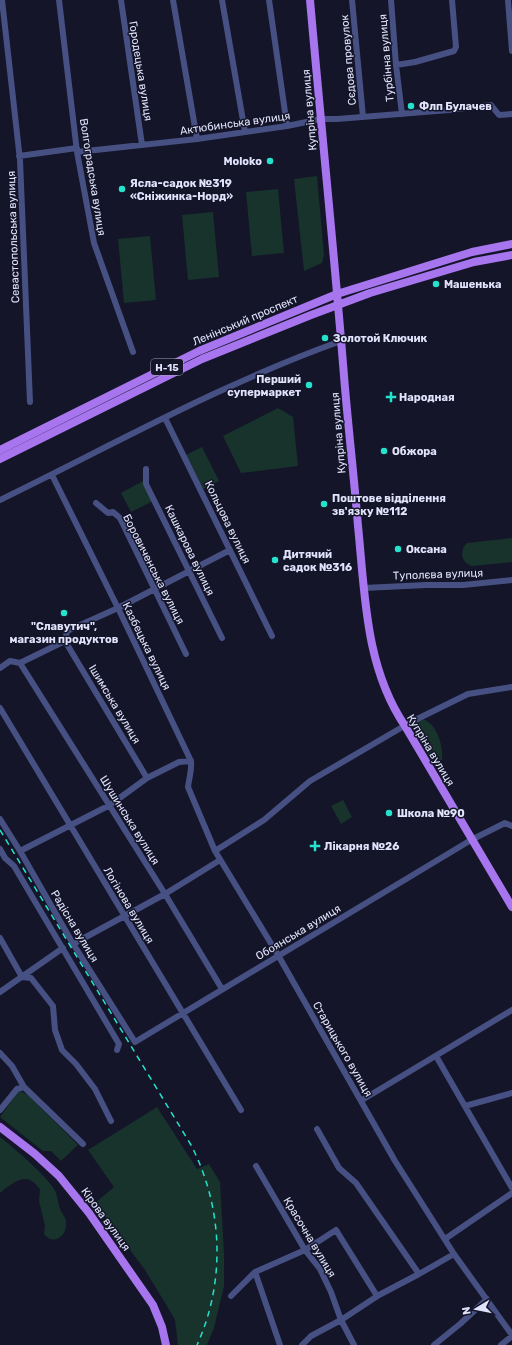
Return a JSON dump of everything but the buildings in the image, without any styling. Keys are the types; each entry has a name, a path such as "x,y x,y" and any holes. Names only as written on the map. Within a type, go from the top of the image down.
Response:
{"main road":[{"name":"Купріна вулиця","path":"310,0 369,633 386,693 395,711 512,907"},
{"name":"Ленінський проспект","path":"0,450 199,351 337,294 472,252 512,244"},
{"name":"Ленінський проспект","path":"0,459 202,359 370,293 467,264 512,255"},
{"name":"Кірова вулиця","path":"0,1127 35,1154 59,1176 89,1213 153,1305 162,1328 166,1345"}],"street":[{"name":"Севастопольська вулиця","path":"2,0 19,156 30,402"},
{"name":"Волгоградська вулиця","path":"59,0 77,150 94,243 133,352"},
{"name":"Городецька вулиця","path":"120,0 142,145"},
{"path":"174,0 197,139"},
{"path":"222,0 245,132"},
{"path":"269,0 287,126"},
{"name":"Сєдова провулок","path":"352,0 364,117"},
{"name":"Турбінна вулиця","path":"391,0 396,65 402,114"},
{"path":"396,65 415,62 454,51 456,47 452,0"},
{"path":"508,0 512,51"},
{"name":"Актюбинська вулиця","path":"19,156 197,139 287,126 321,119 402,114 492,105 499,115 512,114"},
{"path":"0,500 204,398 311,351 341,341"},
{"name":"Кольцова вулиця","path":"165,418 272,636"},
{"name":"Кашкарова вулиця","path":"146,469 146,484 222,638"},
{"name":"Казбецька вулиця","path":"52,475 118,608 191,761"},
{"name":"Боровиченська вулиця","path":"96,503 108,513 113,512 120,518 186,654"},
{"path":"0,668 10,661 20,663 65,640 67,631 118,608 230,550"},
{"name":"Туполєва вулиця","path":"364,588 463,585 512,580"},
{"name":"Ішимська вулиця","path":"65,640 147,778"},
{"name":"Шушинська вулиця","path":"20,663 110,805 222,989"},
{"path":"215,851 264,820 310,781 405,726 468,694 512,687"},
{"name":"Логінова вулиця","path":"0,708 241,1110"},
{"path":"20,851 110,805 147,778 179,762 191,761"},
{"name":"Старицького вулиця","path":"191,761 192,770 188,787 220,860 278,955 362,1100 395,1161 454,1254 512,1335"},
{"name":"Радісна вулиця","path":"0,819 73,943 135,1042"},
{"path":"471,840 505,823 512,826"},
{"name":"Обоянська вулиця","path":"135,1042 471,840"},
{"name":"Радісна вулиця","path":"0,848 4,856 14,866 119,1044 117,1050"},
{"path":"0,862 4,856"},
{"path":"73,943 165,894 220,860"},
{"path":"0,938 22,977"},
{"path":"0,992 63,948"},
{"path":"22,977 31,978 53,1006 55,1030 62,1050 76,1064 95,1089 111,1121"},
{"path":"362,1100 512,1010"},
{"path":"0,1053 12,1066 24,1087 83,1144"},
{"path":"436,1056 512,1188"},
{"path":"0,1110 17,1089 24,1087"},
{"path":"465,1106 512,1093"},
{"path":"317,1129 338,1168 356,1183 419,1274"},
{"name":"Красочна вулиця","path":"256,1166 305,1250 320,1269 331,1292 341,1320 354,1345"},
{"path":"445,1239 512,1193"},
{"path":"231,1296 255,1272 305,1250 336,1230 377,1296"},
{"path":"302,1345 311,1336 341,1320 377,1296 454,1254"},
{"path":"255,1272 280,1345"},
{"path":"434,1345 487,1299"},
{"path":"501,1345 512,1335"}],"green space":[{"path":"317,176 324,255 322,263 304,271 294,179"},
{"path":"278,189 284,253 252,256 246,192"},
{"path":"213,212 219,277 188,280 182,215"},
{"path":"150,236 156,300 124,303 118,239"},
{"path":"278,408 293,417 298,466 241,473 223,436"},
{"path":"202,447 219,481 203,489 186,455"},
{"path":"143,481 153,501 131,512 121,493"},
{"path":"512,538 512,562 472,566 463,559 463,549 467,543"},
{"path":"422,719 432,725 441,743 442,760 436,765 433,764 415,732 417,722"},
{"path":"343,800 352,817 341,824 331,806"},
{"path":"19,1091 27,1094 78,1145 61,1161 51,1151 43,1151 0,1117"},
{"path":"157,1107 197,1169 209,1164 220,1182 224,1253 224,1286 214,1328 207,1345 178,1345 175,1320 167,1306 145,1270 95,1203 114,1187 88,1150"},
{"path":"0,1137 46,1178 55,1191 60,1209 66,1222 65,1231 59,1238 48,1238 44,1234 45,1226 39,1201 40,1189 34,1183 29,1180 20,1180 0,1193"}],"railway":[{"path":"0,830 191,1145 202,1169 210,1193 215,1219 217,1244 213,1295 206,1321 197,1345"}],"place":[{"name":"Флп Булачев","path":"411,106"},
{"name":"Moloko","path":"270,161"},
{"name":"Ясла-садок №319 «Сніжинка-Норд»","path":"122,189"},
{"name":"Машенька","path":"436,284"},
{"name":"Золотой Ключик","path":"325,338"},
{"name":"Перший супермаркет","path":"309,385"},
{"name":"Народная","path":"391,397"},
{"name":"Обжора","path":"384,451"},
{"name":"Поштове відділення зв'язку №112","path":"324,504"},
{"name":"Оксана","path":"398,549"},
{"name":"Дитячий садок №316","path":"275,560"},
{"name":"\"Славутич\", магазин продуктов","path":"64,613"},
{"name":"Школа №90","path":"389,813"},
{"name":"Лікарня №26","path":"315,846"}]}
